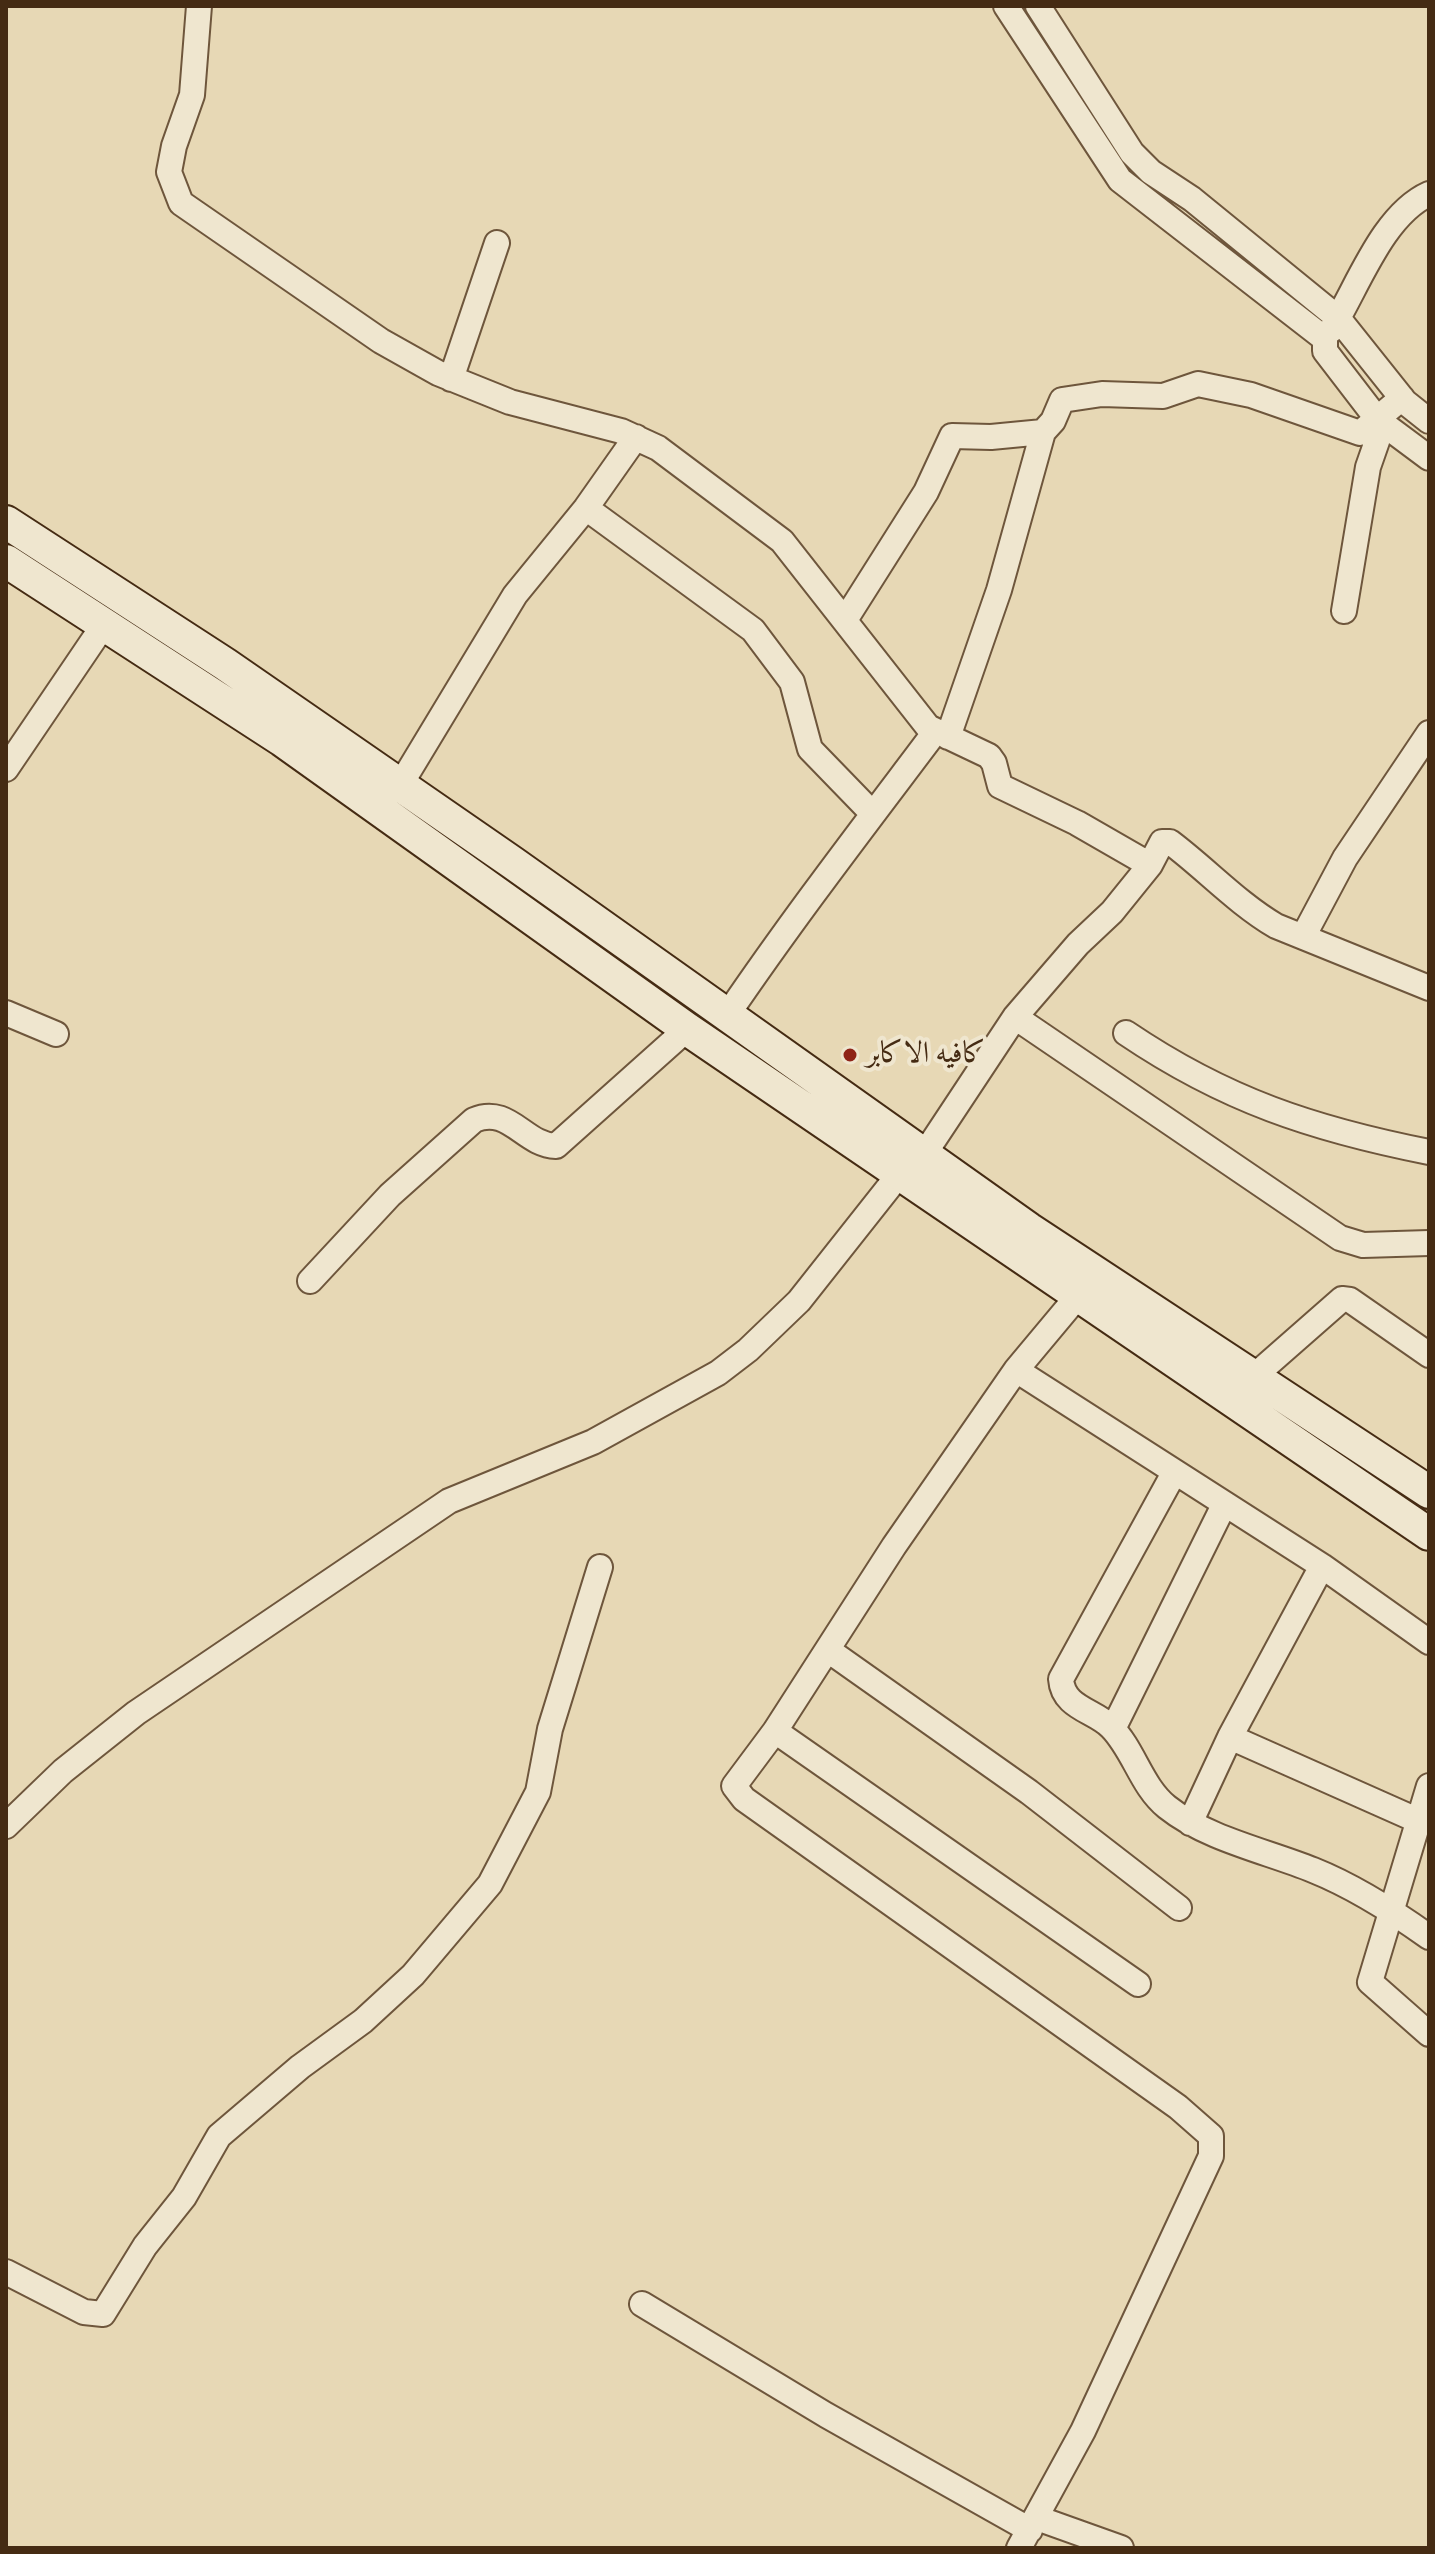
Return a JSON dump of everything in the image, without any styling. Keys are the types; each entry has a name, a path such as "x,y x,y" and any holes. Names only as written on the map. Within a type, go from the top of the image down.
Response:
{"main road":[{"path":"6,522 225,664 728,1014 1077,1297 1429,1534"},
{"path":"6,561 293,748 687,1029 1029,1229 1429,1492"}],"street":[{"path":"199,6 192,95 174,146 169,172 181,203 381,341 451,379 510,402 586,420 636,437 685,467 782,541 921,720 941,734 989,756 1000,786 1088,829 1150,865"},
{"path":"1006,6 1120,180 1325,339"},
{"path":"1038,6 1132,153 1151,172 1192,199 1338,318 1402,398 1429,421"},
{"path":"1429,194 1409,207 1394,224 1359,276 1325,339 1325,351 1380,422 1429,458"},
{"path":"451,379 497,243"},
{"path":"728,1014 873,814 941,734 999,590 1043,432 1053,421 1062,400 1092,395 1163,396 1198,384 1251,395 1360,433 1380,422 1402,398"},
{"path":"1344,611 1368,467 1380,422"},
{"path":"845,620 926,492 947,440 952,436 1002,437 1043,432"},
{"path":"399,787 506,607 586,508 636,437"},
{"path":"586,508 753,630 792,682 810,749 873,814"},
{"path":"6,769 105,623"},
{"path":"1303,937 1345,858 1429,733"},
{"path":"6,1826 63,1771 136,1713 437,1509 479,1486 593,1442 718,1373 768,1332 799,1301 913,1163 1015,1017 1150,865 1162,842 1170,842 1210,872 1253,912 1303,937 1429,988"},
{"path":"6,1013 56,1034"},
{"path":"1015,1017 1340,1238 1363,1245 1429,1243"},
{"path":"310,1281 390,1195 474,1120 487,1115 504,1119 540,1144 556,1146 687,1029"},
{"path":"1126,1033 1238,1098 1338,1133 1429,1152"},
{"path":"1029,2532 1083,2431 1211,2156 1211,2136 1178,2107 744,1799 734,1786 775,1731 894,1546 1016,1370 1077,1297"},
{"path":"1252,1378 1342,1299 1350,1300 1429,1355"},
{"path":"1016,1370 1322,1566 1429,1642"},
{"path":"1174,1473 1061,1679 1066,1697 1113,1729 1146,1783 1165,1805 1190,1823 1317,1872 1391,1911 1429,1937"},
{"path":"1113,1729 1224,1505"},
{"path":"1190,1823 1230,1737 1322,1566"},
{"path":"6,2272 84,2312 103,2314 145,2246 184,2197 219,2136 300,2067 363,2021 413,1975 454,1929 490,1884 538,1792 550,1729 600,1567"},
{"path":"828,1650 1037,1798 1179,1908"},
{"path":"775,1731 1138,1984"},
{"path":"1230,1737 1419,1821"},
{"path":"1429,1786 1371,1986 1429,2034"},
{"path":"642,2304 1029,2532 1121,2548"}],"place":[{"name":"كافيه الاكابر","path":"850,1055"}]}
